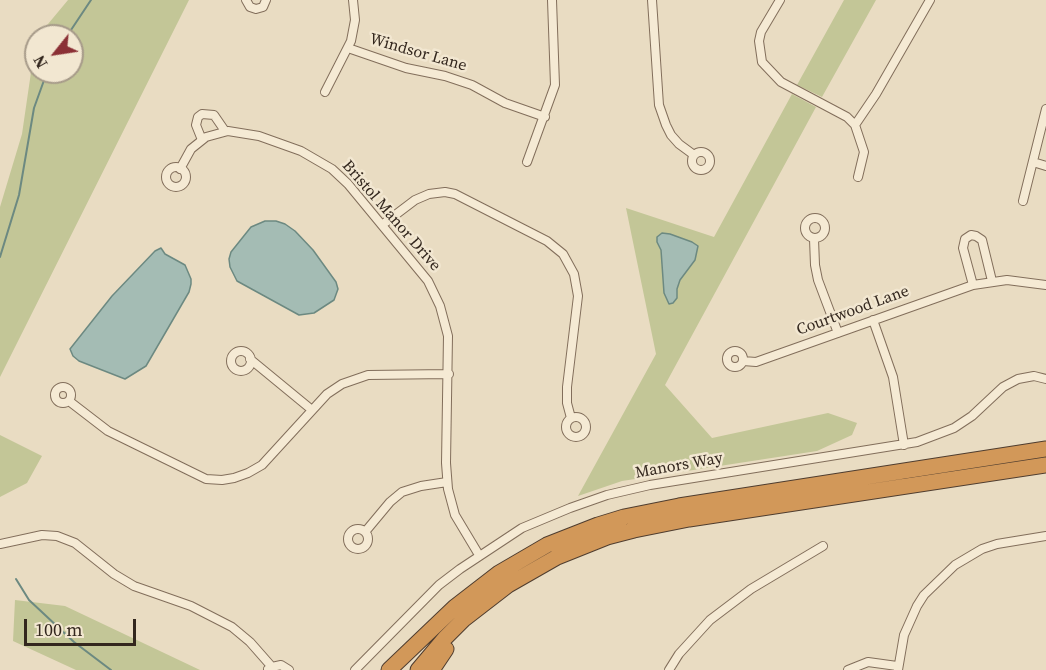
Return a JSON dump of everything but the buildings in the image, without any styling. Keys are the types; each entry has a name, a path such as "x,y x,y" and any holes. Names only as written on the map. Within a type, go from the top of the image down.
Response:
{"highway":[{"path":"389,670 477,590 522,559 572,534 624,517 706,502 1046,449"},
{"path":"418,670 445,638 486,601 532,570 582,546 634,530 689,519 1046,465"},
{"path":"432,670 486,601"},
{"path":"399,670 435,627"}],"street":[{"path":"246,0 248,5 256,9 262,7 266,0"},
{"path":"326,92 348,48 355,20 353,0"},
{"path":"527,162 555,85 552,0"},
{"path":"652,0 659,105 671,135 694,155"},
{"path":"780,0 761,32 759,41 762,62 781,82 847,117 855,125 864,152 858,177"},
{"path":"855,125 876,94 930,0"},
{"name":"Windsor Lane","path":"348,48 406,68 445,76 472,85 506,103 545,117"},
{"path":"1023,201 1046,109"},
{"path":"202,140 196,125 198,117 202,114 214,115 225,131"},
{"name":"Bristol Manor Drive","path":"180,169 191,149 206,137 225,131 239,131 259,136 316,158 348,184 428,281 437,297 448,336 447,482 455,515 479,555"},
{"path":"1033,162 1046,166"},
{"path":"382,225 415,200 429,194 446,192 455,194 547,241 563,254 574,274 578,296 567,387 567,403 571,418"},
{"path":"973,285 963,248 965,239 971,235 982,240 992,281"},
{"path":"814,239 818,280 838,333"},
{"name":"Courtwood Lane","path":"743,360 756,362 973,285 1007,280 1046,285"},
{"path":"873,320 892,377 904,445"},
{"path":"250,359 312,410"},
{"path":"69,401 108,431 206,479 222,480 248,473 262,465 327,394 342,384 368,375 448,374"},
{"name":"Manors Way","path":"355,670 439,585 479,555 522,528 570,507 650,484 917,442 954,428 972,416 1003,387 1018,379 1034,376 1046,379"},
{"path":"365,532 390,501 402,492 447,482"},
{"path":"0,544 42,535 57,536 75,543 114,574 134,586 191,606 226,623 250,642 270,668 281,665 289,670"},
{"path":"848,670 868,662 897,668 904,635 917,606 924,595 955,565 982,549 997,544 1046,536"},
{"path":"669,670 679,654 711,620 751,589 823,546"}],"green space":[{"path":"68,0 189,0 0,377 0,207 22,134 29,84 84,84 84,24 48,24"},
{"path":"844,0 876,0 822,97 797,85"},
{"path":"792,94 816,107 665,385 712,438 828,413 857,423 852,435 817,451 622,481 578,496 656,354 626,208 714,237"},
{"path":"0,435 42,456 27,483 0,497"},
{"path":"15,600 65,606 200,670 76,670 13,641"}],"water":[{"path":"265,221 285,224 313,250 336,282 338,289 334,300 314,313 299,315 237,281 230,267 231,252 251,227"},
{"path":"662,233 698,246 695,260 680,280 677,298 669,304 664,293 661,250 657,242 657,237"},
{"path":"161,248 165,254 185,265 191,284 189,292 146,366 125,379 79,361 70,349 112,296 155,251"}],"waterway":[{"path":"75,24 91,0"},
{"path":"0,257 19,195 34,108 43,84"},
{"path":"16,579 29,600 74,642 111,670"}]}
